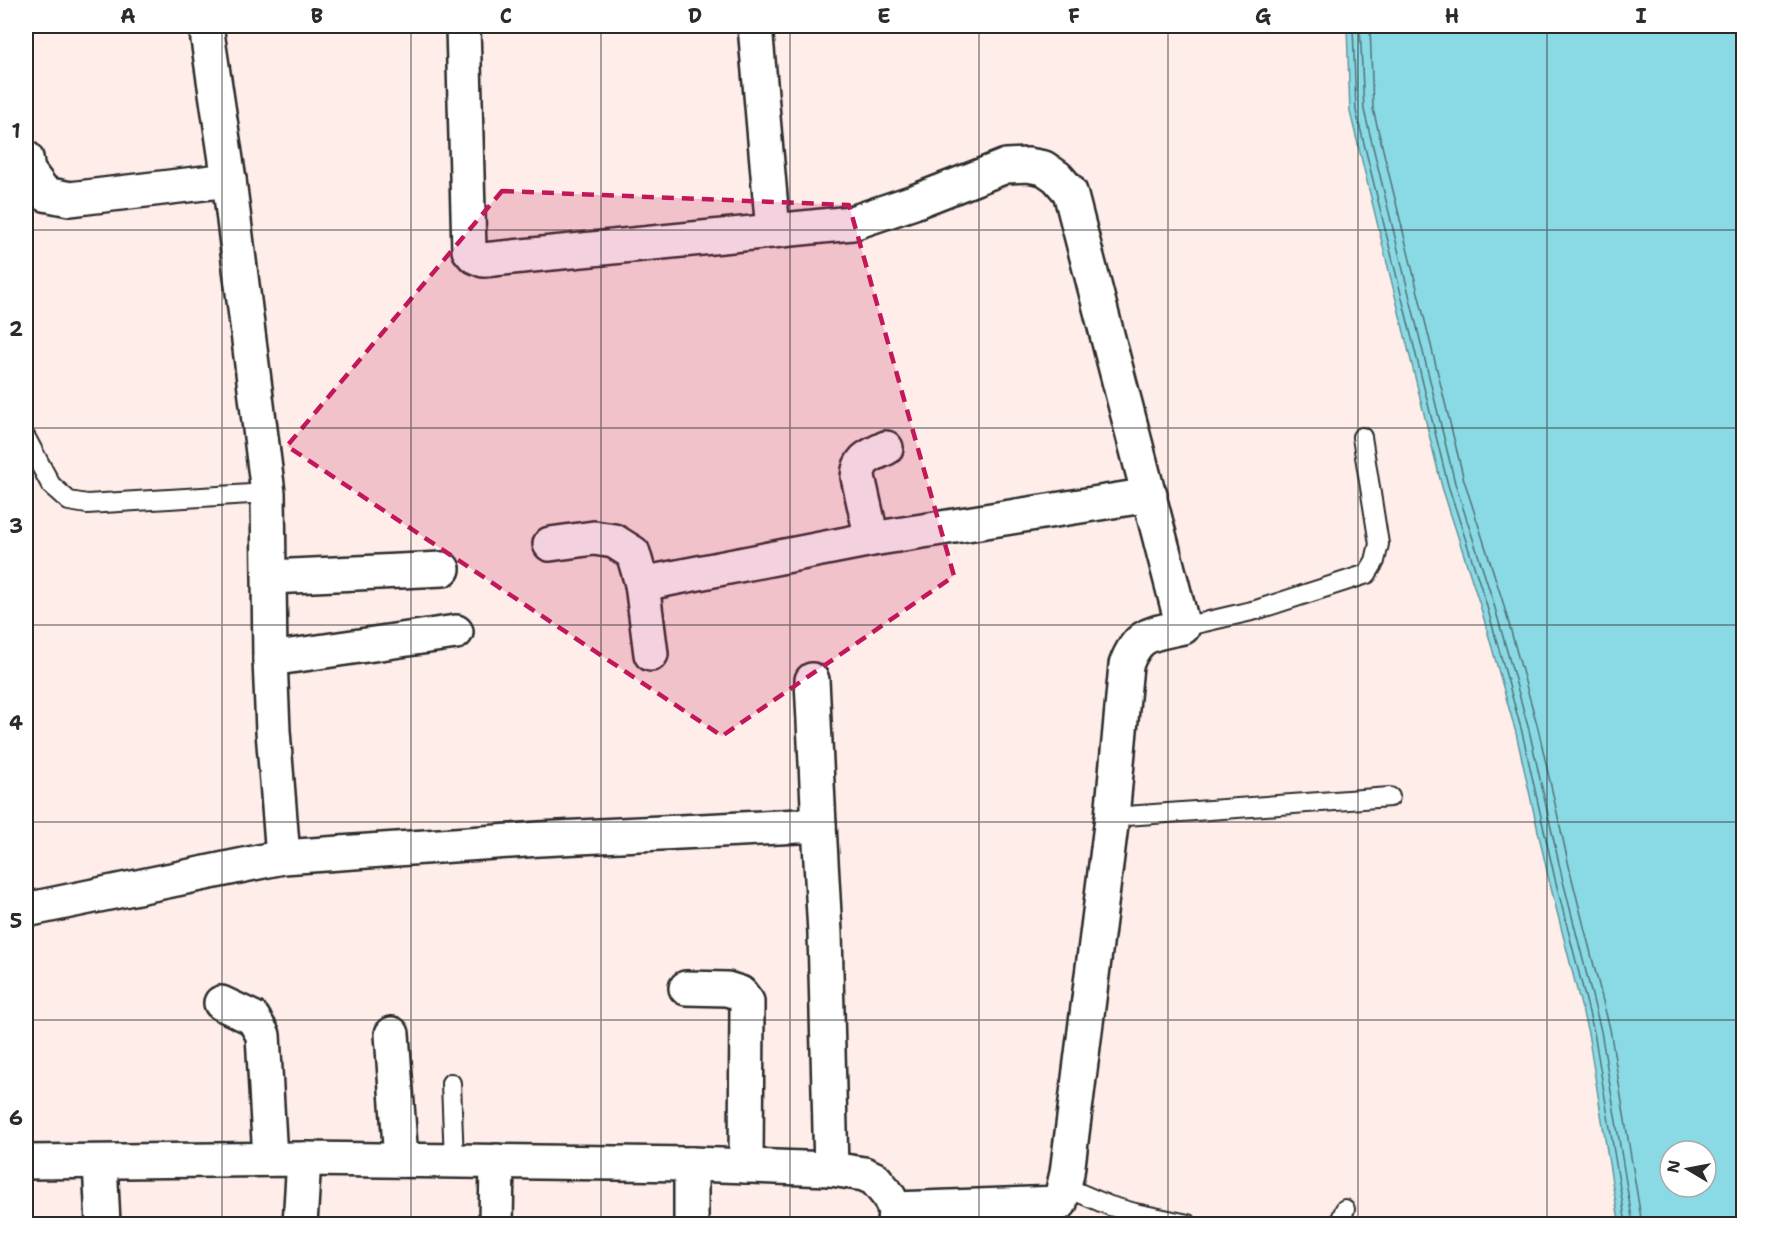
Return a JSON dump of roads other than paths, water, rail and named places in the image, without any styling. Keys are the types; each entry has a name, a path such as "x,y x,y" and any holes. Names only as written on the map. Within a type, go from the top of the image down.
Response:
{"street":[{"path":"206,26 230,180 268,493 270,659 277,794 283,857"},
{"path":"26,1162 401,1160 691,1164 831,1169 864,1174 875,1179 888,1195 894,1217 1062,1205 1112,817 1126,665 1131,651 1141,639 1183,627 1070,192 1058,177 1044,168 1028,165 1006,166 914,202 852,223 483,260 474,256 469,250 463,26"},
{"path":"755,26 773,231"},
{"path":"26,158 28,171 45,194 70,200 230,180"},
{"path":"872,538 858,477 859,467 866,458 886,448"},
{"path":"642,584 872,538 1150,495"},
{"path":"550,544 594,538 614,541 633,553 642,584 651,654"},
{"path":"270,577 443,569"},
{"path":"270,659 456,633"},
{"path":"812,680 825,933 831,1169"},
{"path":"26,910 283,857 539,839 819,825"},
{"path":"686,988 727,988 740,993 747,1002 746,1166"},
{"path":"221,1003 253,1018 263,1035 270,1160"},
{"path":"392,1034 401,1160"},
{"path":"300,1224 304,1160"},
{"path":"496,1224 497,1161"},
{"path":"100,1162 103,1224"},
{"path":"691,1164 691,1224"}],"lane":[{"path":"1183,627 1256,610 1367,574 1375,561 1379,544 1362,437"},
{"path":"26,438 51,485 69,501 87,504 268,493"},
{"path":"1112,817 1390,797"},
{"path":"451,1083 453,1161"},
{"path":"1062,1205 1110,1206 1188,1224"}],"water":[{"path":"1347,26 1743,26 1743,1224 1620,1224 1588,1033 1549,880 1516,733 1480,605 1442,487 1350,112"}]}
